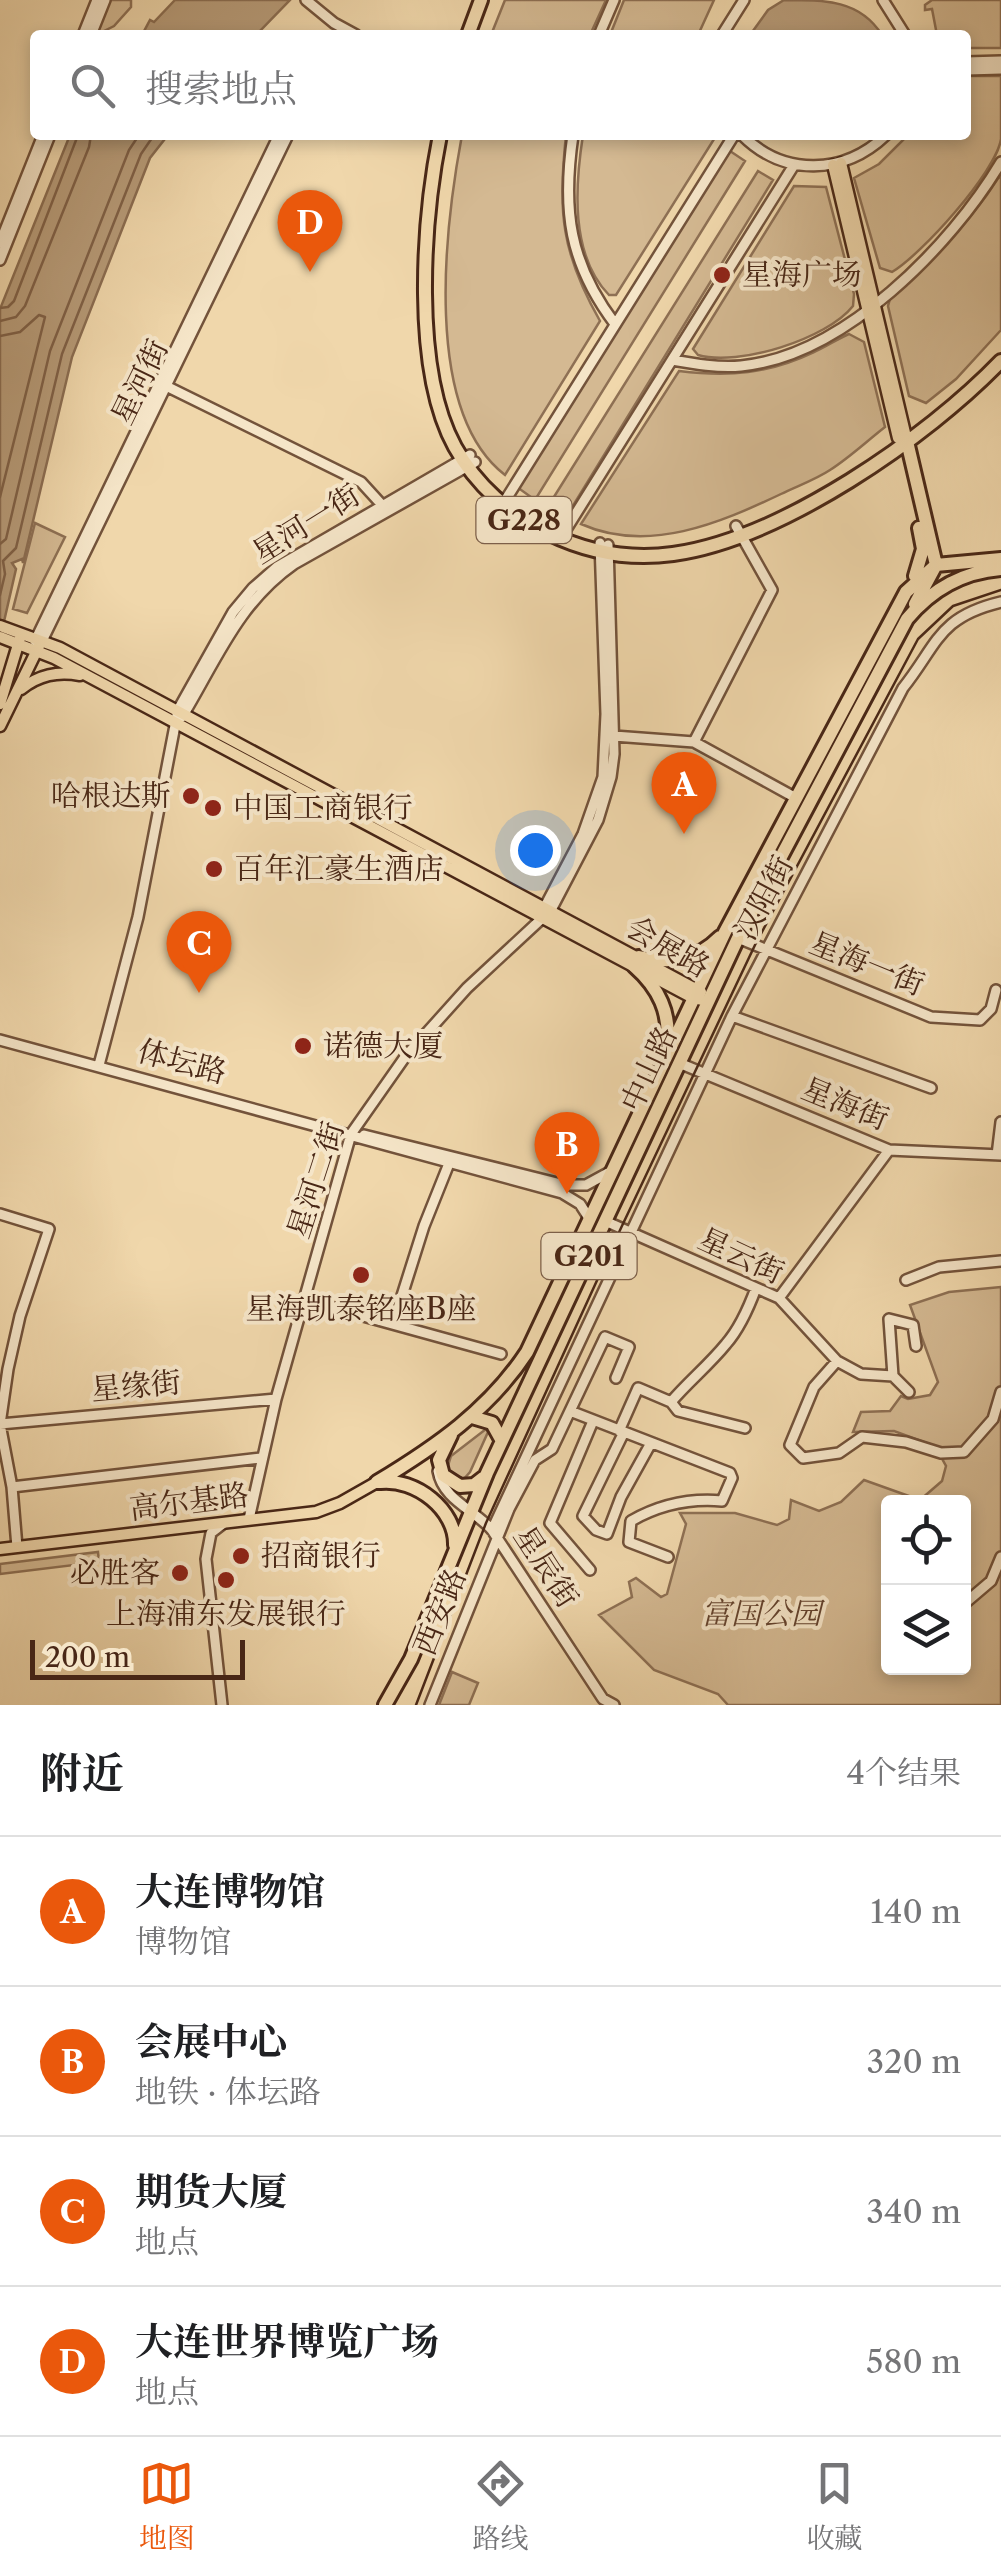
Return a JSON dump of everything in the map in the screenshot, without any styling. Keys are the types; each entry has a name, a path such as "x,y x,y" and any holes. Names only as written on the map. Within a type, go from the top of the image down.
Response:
{"highway":[{"path":"470,30 481,0"},
{"path":"479,30 490,0"},
{"name":"G228","path":"439,140 426,270 428,338 438,404 469,460 529,523 604,548 646,556 674,554 820,497 949,409 1001,360"},
{"name":"G228","path":"447,140 436,226 435,325 446,402 469,460"},
{"name":"G228","path":"903,440 1001,350"},
{"path":"903,440 936,564 907,619"},
{"path":"903,440 922,542 920,563 906,592"},
{"path":"936,564 1001,559"},
{"name":"中山路","path":"376,1482 472,1417 502,1387 527,1352 664,1059 731,935 796,798 906,592 936,564"},
{"name":"中山路","path":"731,935 907,619 926,598 949,582 978,571 1001,569"},
{"path":"636,962 692,958 731,935"},
{"path":"636,962 656,988 666,1013 668,1044 664,1059"},
{"name":"中山路","path":"385,1705 411,1659 476,1510 487,1473 679,1063 700,996"},
{"path":"472,1417 492,1423 502,1440"},
{"path":"452,1432 439,1460 447,1480 460,1486 480,1482 487,1473"},
{"path":"376,1482 401,1483 443,1510 455,1530 454,1553"}],"main road":[{"path":"837,164 903,440"},
{"name":"会展路","path":"2,632 38,643 180,716 700,996"},
{"path":"0,704 20,639"},
{"name":"会展路","path":"38,643 94,679 180,716"},
{"name":"星河街","path":"0,726 38,643"},
{"path":"16,693 30,682 55,674 94,679"},
{"name":"高尔基路","path":"0,1549 316,1512 376,1482"}],"street":[{"path":"89,30 101,0"},
{"path":"306,0 335,30"},
{"path":"601,30 614,0"},
{"path":"725,30 744,0"},
{"path":"890,3 903,30"},
{"path":"971,62 1001,61"},
{"path":"971,70 1001,69"},
{"path":"0,243 45,140"},
{"path":"0,260 45,140"},
{"name":"星河街","path":"38,643 277,140"},
{"name":"星河街","path":"162,384 285,140"},
{"path":"574,140 568,195 574,247 583,274 615,324"},
{"path":"505,500 731,140"},
{"path":"748,140 767,155 794,165 837,164 864,153 880,140"},
{"path":"672,360 726,366 768,361 808,345 871,306 918,269 951,234 1001,162"},
{"path":"562,535 794,165"},
{"path":"162,384 361,482 382,505"},
{"name":"星河一街","path":"99,1066 138,916 180,716 217,637 253,588 288,559 469,460"},
{"name":"星河一街","path":"180,716 232,625 268,584 294,564 469,460"},
{"path":"694,742 772,590 738,530"},
{"name":"星河二街","path":"249,1519 276,1398 351,1134 405,1056 545,911 598,820 611,777 614,736 604,548"},
{"name":"星河二街","path":"545,911 583,834 603,776 604,548"},
{"name":"汉阳街","path":"494,1534 732,1016 903,688 935,640 964,616 1001,602"},
{"path":"614,736 694,742 796,798"},
{"name":"星海一街","path":"731,935 930,1017 980,1020 991,1009 996,990"},
{"path":"732,1016 931,1088"},
{"name":"体坛路","path":"0,1040 562,1193 580,1204 589,1218"},
{"name":"星海街","path":"679,1063 890,1150 999,1155"},
{"path":"999,1155 1001,1122"},
{"name":"体坛路","path":"351,1134 380,1137 565,1185 596,1182 612,1169"},
{"path":"780,1298 890,1150"},
{"path":"392,1324 448,1166"},
{"path":"0,1214 49,1229 20,1316 0,1424 12,1487 17,1547"},
{"name":"星云街","path":"605,1221 780,1298 837,1361"},
{"path":"906,1280 939,1267 1001,1261"},
{"path":"671,1402 727,1344 746,1314 756,1288"},
{"path":"305,1300 501,1354"},
{"path":"909,1392 893,1376 888,1319 912,1325 916,1346"},
{"path":"494,1534 535,1460 552,1449 605,1337 630,1347 616,1378"},
{"path":"893,1376 862,1374 837,1361 814,1386 790,1446 803,1458 839,1453 862,1437 906,1442 941,1454 964,1452 993,1420 1001,1392"},
{"path":"651,1443 621,1497 607,1534 596,1530 583,1516 638,1388 671,1402 678,1411 745,1428"},
{"name":"星缘街","path":"0,1424 276,1398"},
{"path":"570,1411 730,1473 732,1478 722,1500 701,1499 660,1507 631,1521 629,1542 668,1557"},
{"path":"590,1570 550,1523 593,1421"},
{"path":"12,1487 261,1458"},
{"name":"星辰街","path":"439,1460 440,1483 476,1510 603,1699 614,1705"},
{"path":"222,1705 206,1559 212,1533 224,1523"},
{"name":"西安路","path":"430,1705 494,1534"},
{"path":"486,1561 494,1557 513,1563"},
{"path":"971,1598 991,1581 1001,1557"}],"green space":[{"path":"109,0 131,0 131,7 114,26 98,30"},
{"path":"505,0 606,0 592,30 493,30"},
{"path":"624,0 714,0 700,30 612,30"},
{"path":"932,0 1001,0 1001,48 971,48 971,30 936,30 932,9 925,10"},
{"path":"971,76 1001,76 1001,139 986,171 956,212 921,249 892,272 880,268 854,178 879,164 903,140 971,140"},
{"path":"461,140 566,140 562,187 565,231 577,274 600,321 505,475 479,446 461,408 450,363 446,266"},
{"path":"582,140 713,140 616,295 609,295 587,260 578,219"},
{"path":"727,149 745,161 535,500 517,487"},
{"path":"758,171 773,180 566,517 547,508"},
{"path":"1001,174 1001,330 956,379 926,403 909,396 888,306 890,299 950,241"},
{"path":"794,186 826,187 854,294 853,306 823,329 781,347 735,357 698,355 693,349"},
{"path":"849,334 864,342 885,427 837,465 758,505 683,531 632,536 606,533 581,524 679,371 715,374 764,369 797,359"},
{"path":"35,523 65,537 27,613 13,609"},
{"name":"富国公园","path":"1001,1287 1001,1705 728,1705 718,1694 654,1670 599,1615 632,1597 629,1582 636,1578 661,1597 667,1594 686,1524 680,1513 735,1513 777,1525 789,1519 791,1500 819,1511 841,1502 864,1480 906,1495 881,1495 881,1675 971,1675 971,1495 926,1495 942,1481 946,1466 935,1446 894,1431 853,1432 861,1412 890,1411 901,1396 908,1399 930,1395 938,1382 910,1305 949,1292"},
{"path":"486,1429 470,1472 462,1481 454,1480 447,1469 451,1456"},
{"path":"98,1552 99,1562 0,1574 0,1564"},
{"path":"452,1672 478,1683 469,1705 439,1705"}],"water":[{"path":"175,0 290,0 261,30 145,30 150,20 154,22"},
{"path":"784,0 841,4 863,15 878,30 754,30 768,10"},
{"path":"68,140 164,140 150,158 72,357 23,563 22,559 12,563 16,569 0,639 0,309"}],"tram line":[{"path":"416,1705 486,1523 755,945 918,639 953,606 1001,590"}],"place":[{"name":"大连世界博览广场","path":"310,272"},
{"name":"星海广场","path":"722,275"},
{"name":"哈根达斯","path":"191,796"},
{"name":"中国工商银行","path":"213,808"},
{"name":"大连博物馆","path":"684,834"},
{"name":"百年汇豪生酒店","path":"214,869"},
{"name":"期货大厦","path":"199,993"},
{"name":"诺德大厦","path":"303,1046"},
{"name":"会展中心","path":"567,1194"},
{"name":"星海凯泰铭座B座","path":"361,1275"},
{"name":"招商银行","path":"241,1556"},
{"name":"必胜客","path":"180,1573"},
{"name":"上海浦东发展银行","path":"226,1580"}]}
